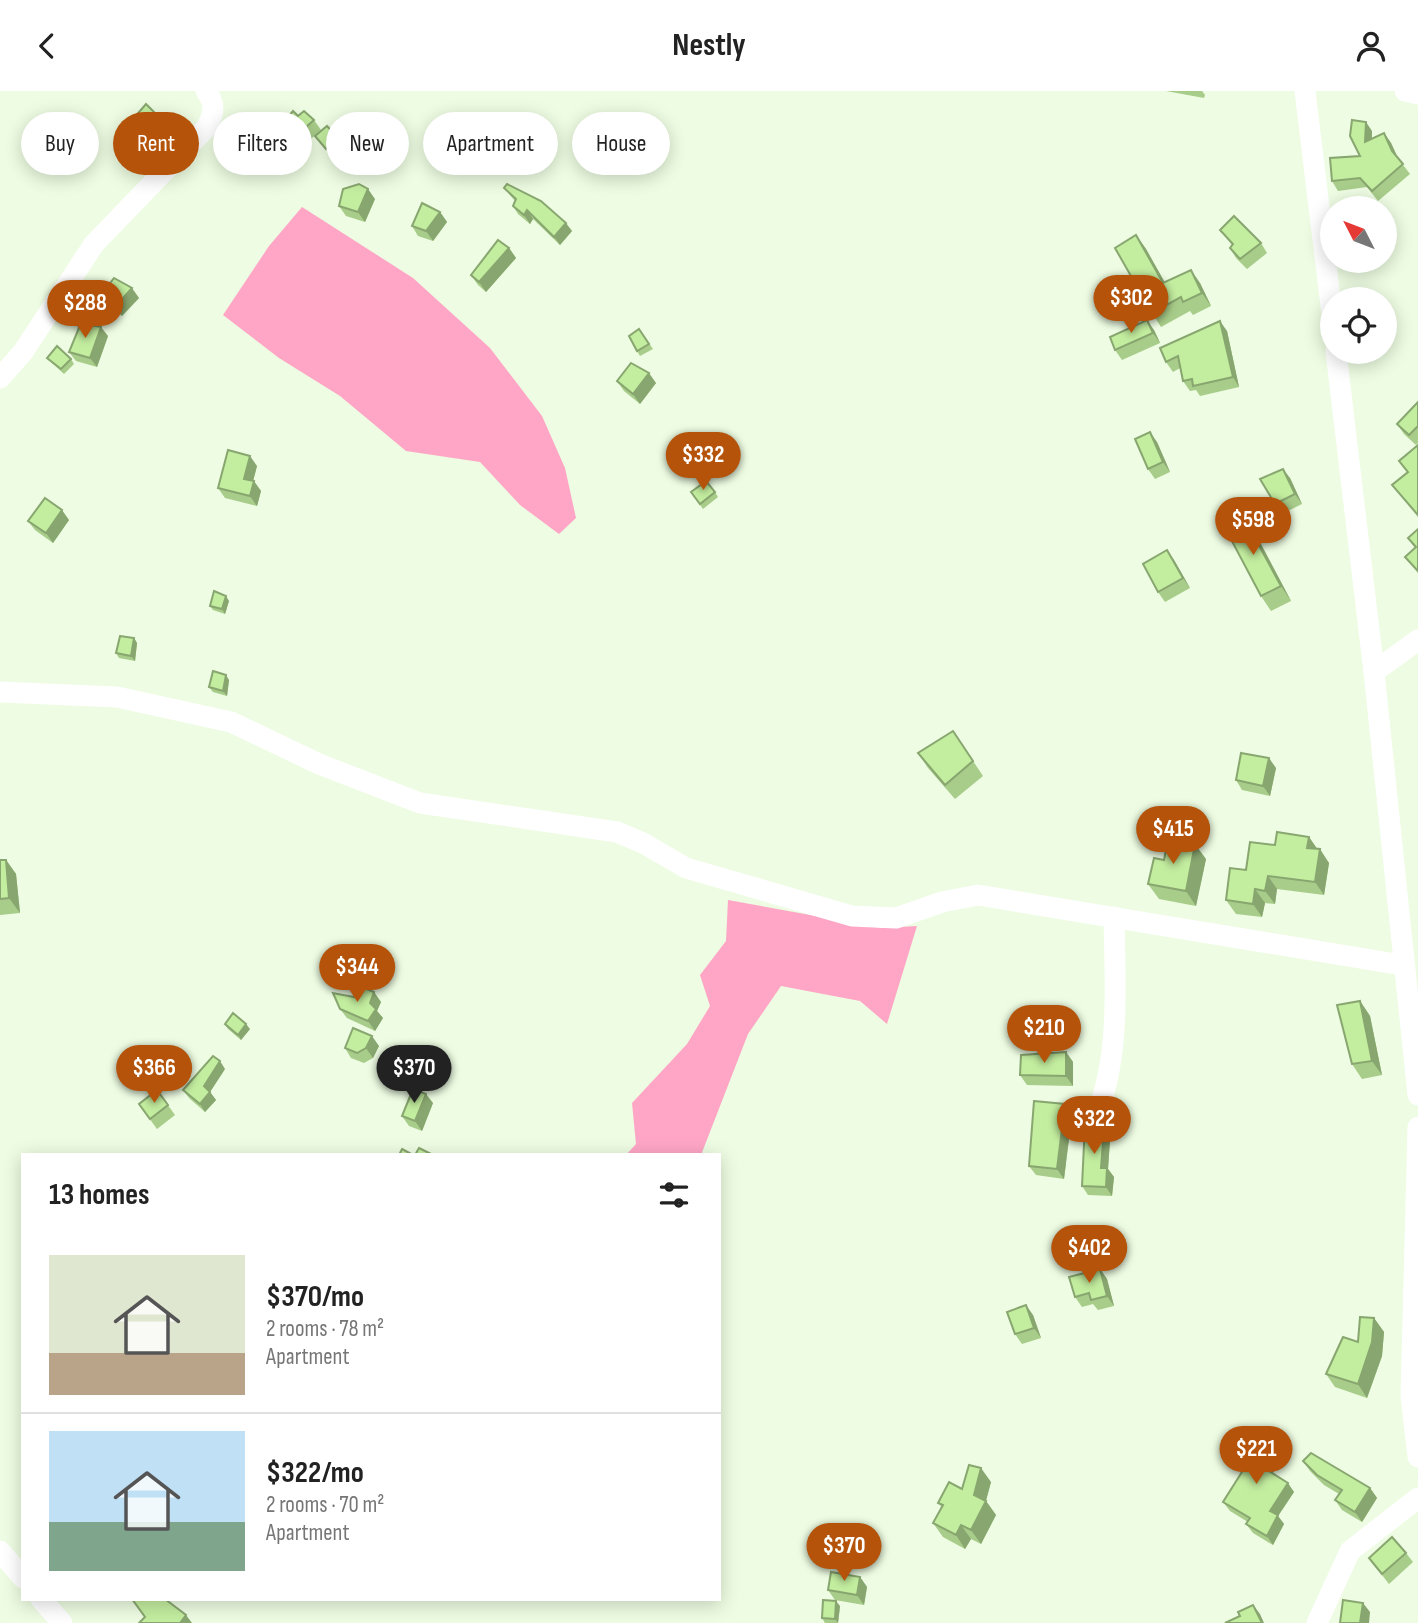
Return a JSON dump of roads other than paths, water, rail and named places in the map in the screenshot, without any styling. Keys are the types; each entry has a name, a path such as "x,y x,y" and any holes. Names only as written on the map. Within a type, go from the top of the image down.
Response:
{"street":[{"path":"0,378 23,352 94,244 207,127 214,114 214,105 206,91"},
{"path":"1305,91 1329,287"},
{"path":"1405,91 1418,94"},
{"path":"1337,364 1374,672 1402,965 1418,1095"},
{"path":"1374,672 1418,640"},
{"path":"0,692 117,697 231,722 319,764 420,803 617,832 643,843 686,868 852,916 897,918 943,902 978,895 1402,965"},
{"path":"1095,1120 1108,1087 1115,1021 1114,916"},
{"path":"1418,1127 1412,1396 1418,1457"},
{"path":"1317,1623 1350,1551 1418,1498"},
{"path":"0,1551 21,1576"},
{"path":"43,1601 62,1623"}]}
